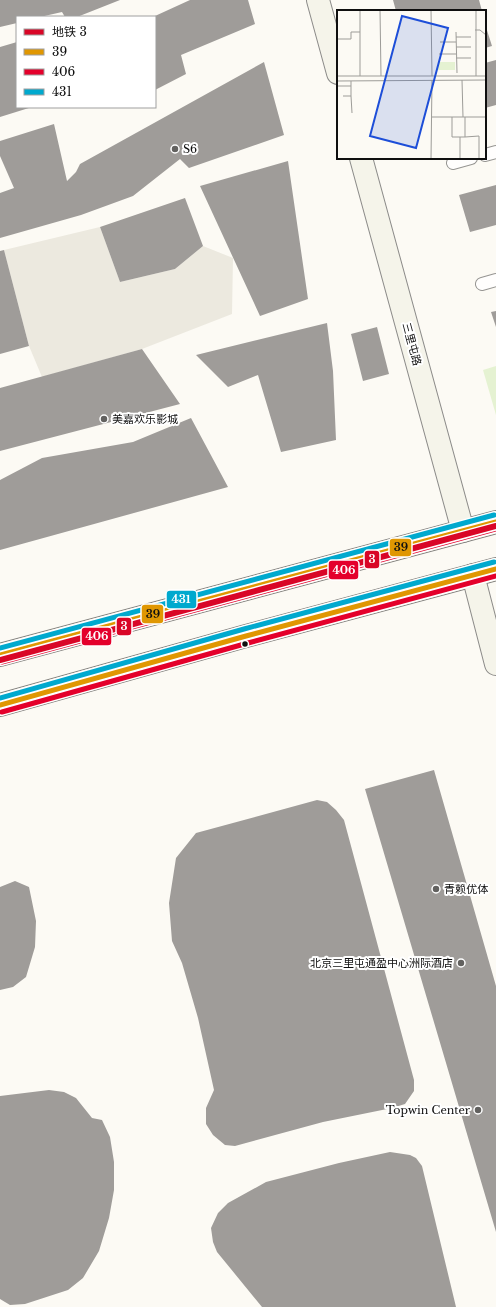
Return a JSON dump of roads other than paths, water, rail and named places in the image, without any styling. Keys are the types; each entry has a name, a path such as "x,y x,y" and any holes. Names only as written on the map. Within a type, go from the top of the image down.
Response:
{"main road":[{"path":"0,655 496,522"},
{"path":"0,705 254,634 496,569"}],"street":[{"path":"318,0 337,69"},
{"name":"三里屯路","path":"361,159 463,531"},
{"path":"473,575 496,664"}],"lane":[{"path":"486,154 496,152"},
{"path":"453,163 467,159"},
{"path":"482,284 496,280"}],"metro line":[{"name":"3","path":"0,660 496,526"}],"place":[{"name":"S6","path":"175,149"},
{"name":"美嘉欢乐影城","path":"104,419"},
{"name":"青赖优体","path":"436,889"},
{"name":"北京三里屯通盈中心洲际酒店","path":"461,963"},
{"name":"Topwin Center","path":"478,1110"}]}
